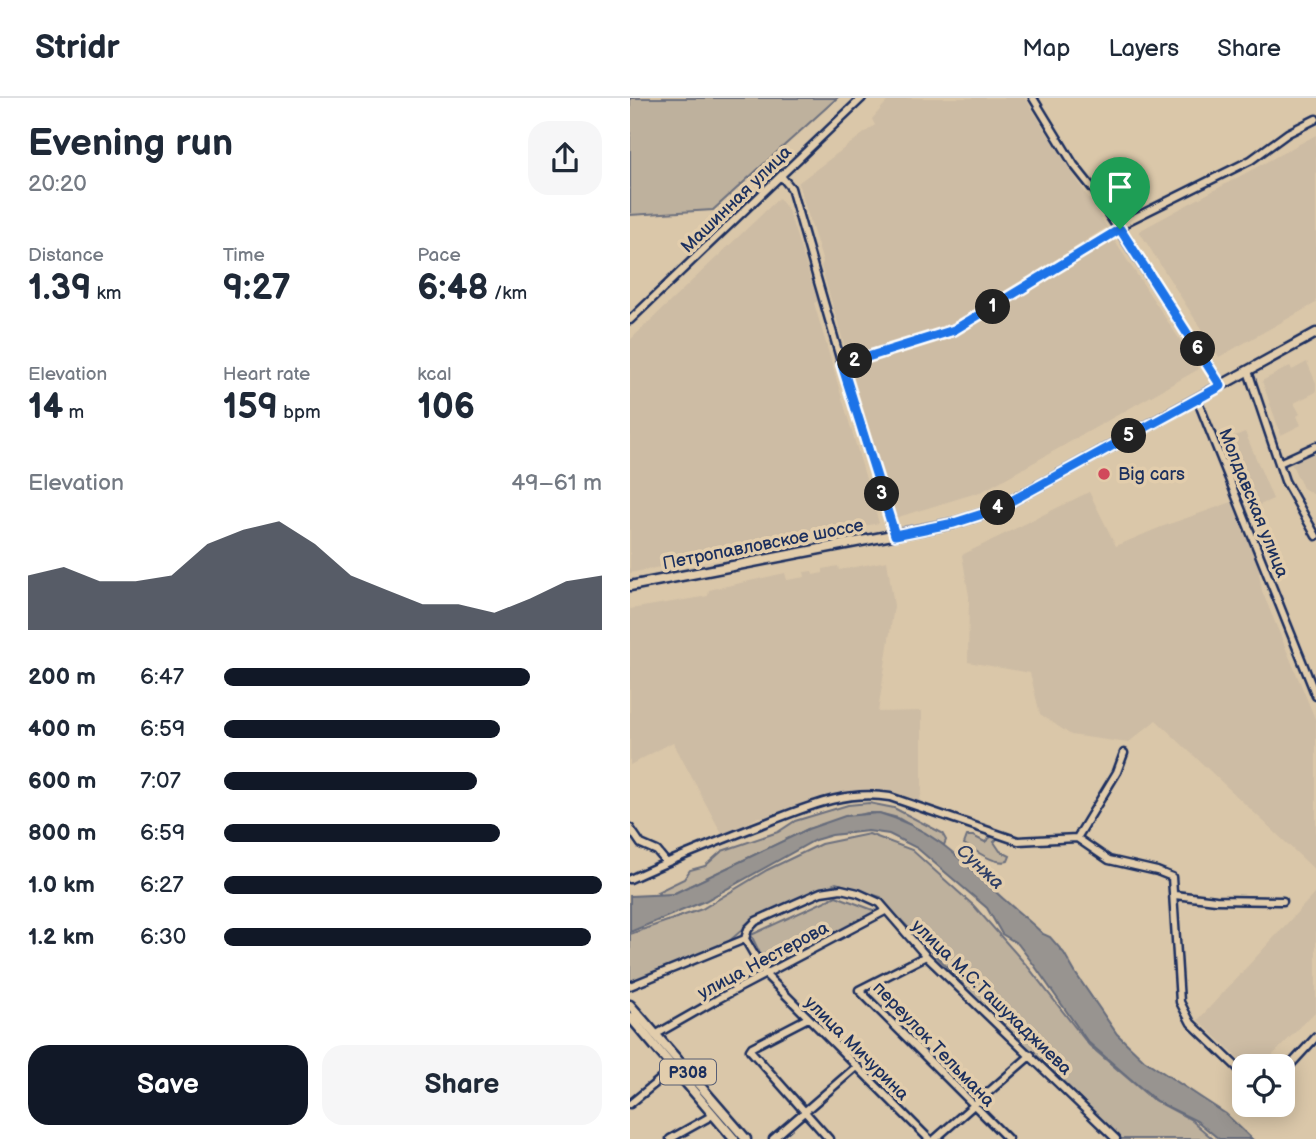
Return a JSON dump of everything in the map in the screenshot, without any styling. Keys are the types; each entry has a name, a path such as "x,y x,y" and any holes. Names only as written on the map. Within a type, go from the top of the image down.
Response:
{"main road":[{"name":"Петропавловское шоссе","path":"630,586 954,523 995,510 1316,333"},
{"name":"P308","path":"630,1005 746,1139"},
{"name":"P308","path":"630,1017 732,1138"}],"street":[{"name":"Машинная улица","path":"630,320 862,98"},
{"path":"1033,98 1074,165 1097,194 1221,386"},
{"path":"842,365 954,330 1146,211 1251,160 1288,133 1316,119"},
{"path":"781,176 791,188 895,535"},
{"path":"1248,371 1279,463 1299,508 1316,536"},
{"name":"Молдавская улица","path":"1197,399 1316,696"},
{"path":"1279,463 1316,446"},
{"path":"1077,838 1117,772 1124,753"},
{"path":"630,879 666,862 821,801 852,795 876,794 890,797 1018,841 1077,838 1109,860 1172,877 1177,977 1181,1002 1191,1023 1232,1062"},
{"path":"630,828 640,844 657,851 666,862"},
{"name":"улица М.С.Ташухаджиева","path":"745,939 748,929 757,921 821,892 841,889 858,892 880,903 926,956 1116,1139"},
{"path":"1175,895 1216,900 1283,901"},
{"name":"улица Нестерова","path":"655,1035 885,911"},
{"path":"630,986 745,939"},
{"name":"улица Мичурина","path":"745,939 766,975 856,1067 932,1139"},
{"name":"переулок Тельмана","path":"926,956 859,990 1007,1139"},
{"path":"808,1018 750,1050 830,1139"},
{"path":"1295,1060 1316,1037"},
{"path":"932,1139 1031,1055"},
{"path":"773,1139 856,1067"},
{"path":"630,1104 674,1068"},
{"path":"670,1139 713,1115"}],"shaded area":[{"path":"630,98 837,98 713,210 630,215"},
{"path":"890,98 1025,98 1107,227 944,331 943,341 1114,240 1199,369 983,491 895,518 798,183 875,125 872,119"},
{"path":"1316,135 1316,303 1219,357 1139,231"},
{"path":"779,198 788,210 818,301 814,303 879,523 630,573 630,340"},
{"path":"1307,362 1316,383 1316,392 1294,403 1300,414 1297,416 1301,425 1281,435 1262,381 1290,366 1292,370"},
{"path":"1245,432 1273,499 1246,511 1218,443"},
{"path":"1316,450 1316,496 1303,488 1291,463"},
{"path":"1089,492 1116,546 1232,502 1257,560 1262,591 1316,721 1316,871 1156,720 1128,743 1071,735 1040,714 1030,673 968,662 969,596 962,555"},
{"path":"887,561 894,606 878,712 922,711 922,791 919,803 879,792 849,792 819,797 767,818 758,817 724,838 673,742 630,765 630,609 708,596 709,590 785,573 787,580 805,577 804,572 812,571 813,575 823,573 823,569 838,566 839,570"},
{"path":"869,803 894,808 942,833 946,840 944,845 898,818 867,813 808,829 673,894 661,896 657,892 684,879 690,870 705,866 722,851 778,832 795,821 848,805"},
{"path":"879,813 915,827 944,846 1043,934 1050,937 1064,953 1117,1034 1144,1060 1226,1114 1252,1139 1219,1139 1197,1121 1156,1101 1088,1042 1018,944 1002,934 987,908 917,848 889,834 868,831 815,840 705,901 630,932 630,896 673,894 808,829 845,816"},
{"path":"869,834 912,850 974,906 1028,967 1089,1045 1152,1099 1190,1119 1213,1139 1121,1139 1036,1055 979,1005 956,976 881,897 836,883 758,916 727,943 630,987 630,934 702,909 767,870 821,844"},
{"path":"993,835 998,838 994,842 1000,851 1010,856 1008,861 992,859 964,844 967,836 985,842"},
{"path":"1316,892 1316,1011 1274,1054 1234,1054 1198,1020"},
{"path":"836,896 881,913 769,972 751,935"}],"place":[{"name":"Big cars","path":"1104,474"}],"route":[{"path":"1120,229 1221,386 995,510 954,523 895,535 842,365 954,330 1120,229"}],"water label":[{"name":"Сунжа","path":"981,866"}]}
